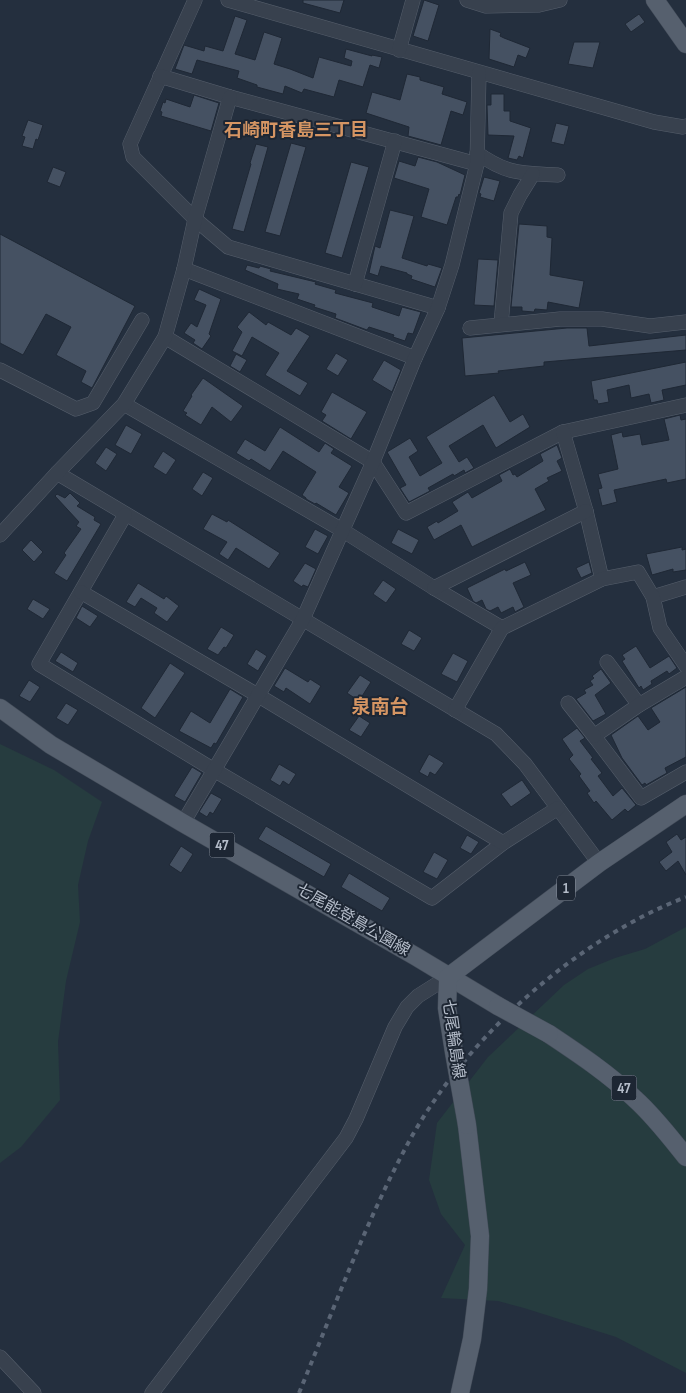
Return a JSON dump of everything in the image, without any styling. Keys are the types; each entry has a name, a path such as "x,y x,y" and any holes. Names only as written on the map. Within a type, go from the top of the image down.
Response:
{"main road":[{"path":"655,0 686,44"},
{"name":"七尾能登島公園線","path":"0,708 51,744 183,823 549,1034 591,1062 620,1085 649,1113 686,1157"},
{"name":"七尾輪島線","path":"460,1393 472,1339 478,1289 480,1236 467,1125 447,1008 448,977 599,863 686,804"}],"street":[{"path":"195,0 130,144 133,157 195,219 228,247 438,308"},
{"path":"228,0 654,122 686,126"},
{"path":"399,50 413,0"},
{"path":"467,0 486,6 560,0"},
{"path":"183,823 303,619 373,462 415,358 438,308 452,265 477,158 479,73"},
{"path":"160,76 230,97 395,141 477,158 514,173 558,175"},
{"path":"0,535 124,404 165,337 184,269 195,219 230,97"},
{"path":"355,284 395,141"},
{"path":"501,324 511,213 534,174"},
{"path":"184,269 415,358"},
{"path":"470,328 560,319 602,319 650,326 686,322"},
{"path":"0,370 76,409 93,403 142,320"},
{"path":"165,337 373,462 406,513 563,432 686,405"},
{"path":"124,404 342,530 502,628"},
{"path":"563,432 586,511 602,579"},
{"path":"57,473 496,734 525,764 599,863"},
{"path":"434,588 586,511"},
{"path":"125,515 39,664 214,770 432,898 503,843 558,808"},
{"path":"455,710 502,628 602,579 638,572 653,597 660,628 686,666"},
{"path":"653,597 686,587"},
{"path":"81,592 259,696 503,843"},
{"path":"607,662 639,704"},
{"path":"594,736 639,704 686,677"},
{"path":"568,703 640,798 686,772"},
{"path":"152,1393 346,1138 396,1027 407,1007 418,996 448,977"},
{"path":"0,1357 34,1393"}],"green space":[{"path":"0,744 54,770 102,802 88,841 78,885 80,922 66,981 58,1042 60,1100 21,1147 0,1163"},
{"path":"686,927 686,1373 616,1337 524,1308 498,1301 441,1298 465,1245 441,1214 429,1180 437,1123 488,1057 564,985 588,969 645,949"}],"building":[{"path":"303,0 344,0 340,13 303,3"},
{"path":"424,0 439,5 428,41 413,36"},
{"path":"639,14 645,22 631,32 625,24"},
{"path":"235,16 247,20 235,54 255,60 264,32 282,38 274,64 313,78 319,57 351,66 352,61 344,58 346,49 382,57 379,68 370,65 363,87 339,80 334,97 304,89 302,93 285,86 283,94 257,87 257,85 237,78 239,71 197,60 192,74 175,69 184,45 204,51 205,46 223,51"},
{"path":"490,29 501,33 500,36 504,38 530,48 526,58 518,55 514,67 489,59"},
{"path":"574,42 600,42 593,68 568,64"},
{"path":"407,74 444,87 442,94 467,102 463,115 451,111 441,145 408,136 409,127 366,113 372,92 400,100"},
{"path":"491,94 504,94 504,111 510,111 510,121 531,128 523,158 519,156 517,160 508,158 514,136 488,135 487,105 491,105"},
{"path":"194,95 219,103 211,131 161,116 162,112 160,111 166,99 190,107"},
{"path":"28,120 43,125 33,149 22,146 25,137 22,136"},
{"path":"556,123 569,126 564,145 551,142"},
{"path":"291,143 306,147 280,236 265,232"},
{"path":"256,144 268,147 244,232 232,229"},
{"path":"418,157 437,162 465,175 460,195 456,197 447,225 421,217 429,189 394,178 399,161 415,166"},
{"path":"351,162 369,167 342,258 325,253"},
{"path":"53,167 66,172 60,187 47,182"},
{"path":"484,177 500,181 494,201 480,197 481,194 479,193"},
{"path":"390,210 414,216 402,258 427,266 428,264 442,268 435,287 411,279 412,276 407,273 381,266 378,276 369,273 375,246 380,248"},
{"path":"519,224 547,226 547,237 552,238 550,275 584,281 579,308 548,302 547,310 535,309 534,312 522,311 522,307 511,307"},
{"path":"0,234 135,306 92,388 81,382 86,371 56,355 71,327 46,314 23,355 0,343"},
{"path":"478,259 498,260 494,306 474,305"},
{"path":"247,265 259,268 260,266 271,269 270,271 316,282 315,284 336,290 335,293 373,303 372,307 399,316 402,307 421,312 413,334 408,333 405,341 393,337 394,335 369,327 367,330 335,318 336,314 297,299 299,294 277,289 278,284 245,270"},
{"path":"199,289 221,299 209,334 211,336 202,349 193,343 195,340 184,333 191,323 197,327 206,305 194,300"},
{"path":"249,312 266,325 268,322 291,335 296,328 310,336 287,371 308,383 300,396 265,375 279,353 252,337 242,356 232,351 242,332 237,327"},
{"path":"567,328 587,328 589,346 686,335 686,350 544,362 544,366 465,376 462,338"},
{"path":"336,353 348,360 338,376 326,369"},
{"path":"236,354 247,360 240,372 230,366"},
{"path":"384,360 401,370 392,392 372,380"},
{"path":"686,362 686,385 662,390 664,400 651,403 649,394 631,398 629,385 607,390 609,402 598,404 597,400 594,400 591,381"},
{"path":"203,378 243,406 231,422 212,407 201,425 185,415 187,413 183,411"},
{"path":"332,392 367,412 351,439 322,421 326,415 321,412"},
{"path":"494,395 510,422 523,414 530,427 496,448 483,425 449,446 459,462 467,457 474,468 465,473 464,470 454,476 453,474 428,488 430,491 409,502 400,488 406,485 387,452 410,438 418,451 409,457 420,476 442,463 426,437"},
{"path":"680,415 681,420 686,419 686,479 667,483 666,479 614,490 617,502 602,506 598,489 602,488 598,474 618,469 611,435 622,432 623,437 640,434 642,445 669,440 664,419"},
{"path":"126,425 142,434 131,454 115,445"},
{"path":"280,427 319,452 325,443 334,449 331,453 352,466 339,487 349,493 336,515 302,495 316,472 283,451 270,471 251,459 249,461 236,453 245,439 265,451"},
{"path":"557,445 562,458 557,461 562,471 547,478 549,481 535,489 546,510 472,547 461,525 434,540 427,527 458,511 452,502 468,492 472,498 502,481 499,475 510,469 513,475 515,474 517,477 543,461 540,454"},
{"path":"106,447 117,454 106,471 95,463"},
{"path":"163,451 176,460 166,475 153,467"},
{"path":"203,472 213,478 202,496 192,489"},
{"path":"70,493 80,503 77,506 95,517 94,520 101,524 67,581 54,573 66,555 64,553 81,529 76,526 79,522 55,496 57,494 65,498"},
{"path":"212,514 227,522 228,520 280,553 269,569 236,548 228,560 219,554 227,542 203,529"},
{"path":"315,529 328,536 318,554 305,547"},
{"path":"398,529 419,540 412,554 391,543"},
{"path":"31,540 43,552 34,562 22,550"},
{"path":"682,547 682,550 686,549 686,570 673,572 673,569 652,575 646,554"},
{"path":"525,562 531,575 513,583 524,607 515,612 513,607 501,613 498,607 490,611 486,609 482,600 476,603 473,601 467,588 505,569 506,571"},
{"path":"589,562 592,573 581,578 576,568"},
{"path":"305,563 316,569 308,587 303,585 302,587 293,581"},
{"path":"383,580 396,589 386,603 373,594"},
{"path":"138,583 164,599 166,596 179,606 167,622 154,613 157,608 141,598 135,607 126,602"},
{"path":"33,599 50,609 43,619 27,609"},
{"path":"82,606 98,616 90,627 76,618"},
{"path":"221,627 234,635 226,648 224,647 218,655 207,649"},
{"path":"409,630 422,638 414,651 401,644"},
{"path":"636,646 650,668 669,656 677,668 669,674 667,671 651,681 652,684 643,690 641,686 639,688 622,661 625,659 622,655"},
{"path":"256,649 267,656 258,671 247,664"},
{"path":"61,652 78,663 73,672 55,661"},
{"path":"453,653 468,661 457,682 441,674"},
{"path":"170,663 185,673 155,718 141,708"},
{"path":"285,668 308,682 310,679 321,686 310,704 286,688 284,692 274,686"},
{"path":"601,669 611,683 595,695 606,714 593,721 576,699 586,693 584,690 593,685 590,681 594,678 592,676"},
{"path":"360,675 371,682 359,701 347,693"},
{"path":"29,680 40,687 30,702 19,696"},
{"path":"686,687 686,757 665,768 667,773 646,785 645,783 642,785 622,758 611,735 638,716 648,730 660,722 651,708"},
{"path":"230,689 243,697 216,744 214,743 211,748 179,731 191,711 210,723"},
{"path":"66,703 78,710 68,725 56,718"},
{"path":"359,716 370,723 361,737 349,730"},
{"path":"577,728 585,738 580,741 602,773 598,776 613,796 622,788 636,805 628,812 625,809 612,820 596,801 594,803 587,793 590,791 579,776 581,774 569,759 573,755 562,739"},
{"path":"429,754 444,763 435,775 430,772 428,777 419,772"},
{"path":"279,764 296,774 289,785 283,781 280,786 270,780"},
{"path":"192,767 202,773 185,802 174,796"},
{"path":"522,780 531,793 511,807 501,794"},
{"path":"211,793 222,799 213,814 210,812 207,817 199,812"},
{"path":"266,826 331,864 324,877 258,839"},
{"path":"677,834 681,840 686,837 686,875 678,861 666,871 659,862 672,852 666,842"},
{"path":"467,835 479,842 471,854 460,848"},
{"path":"181,846 193,854 181,873 169,865"},
{"path":"434,852 448,860 437,879 423,872"},
{"path":"349,873 390,898 382,911 341,887"}],"railway":[{"path":"299,1393 376,1207 406,1147 430,1108 458,1069 525,998 563,967 603,939 644,916 686,897"}],"district":[{"name":"石崎町香島三丁目","path":"296,130"},
{"name":"泉南台","path":"380,707"}]}
